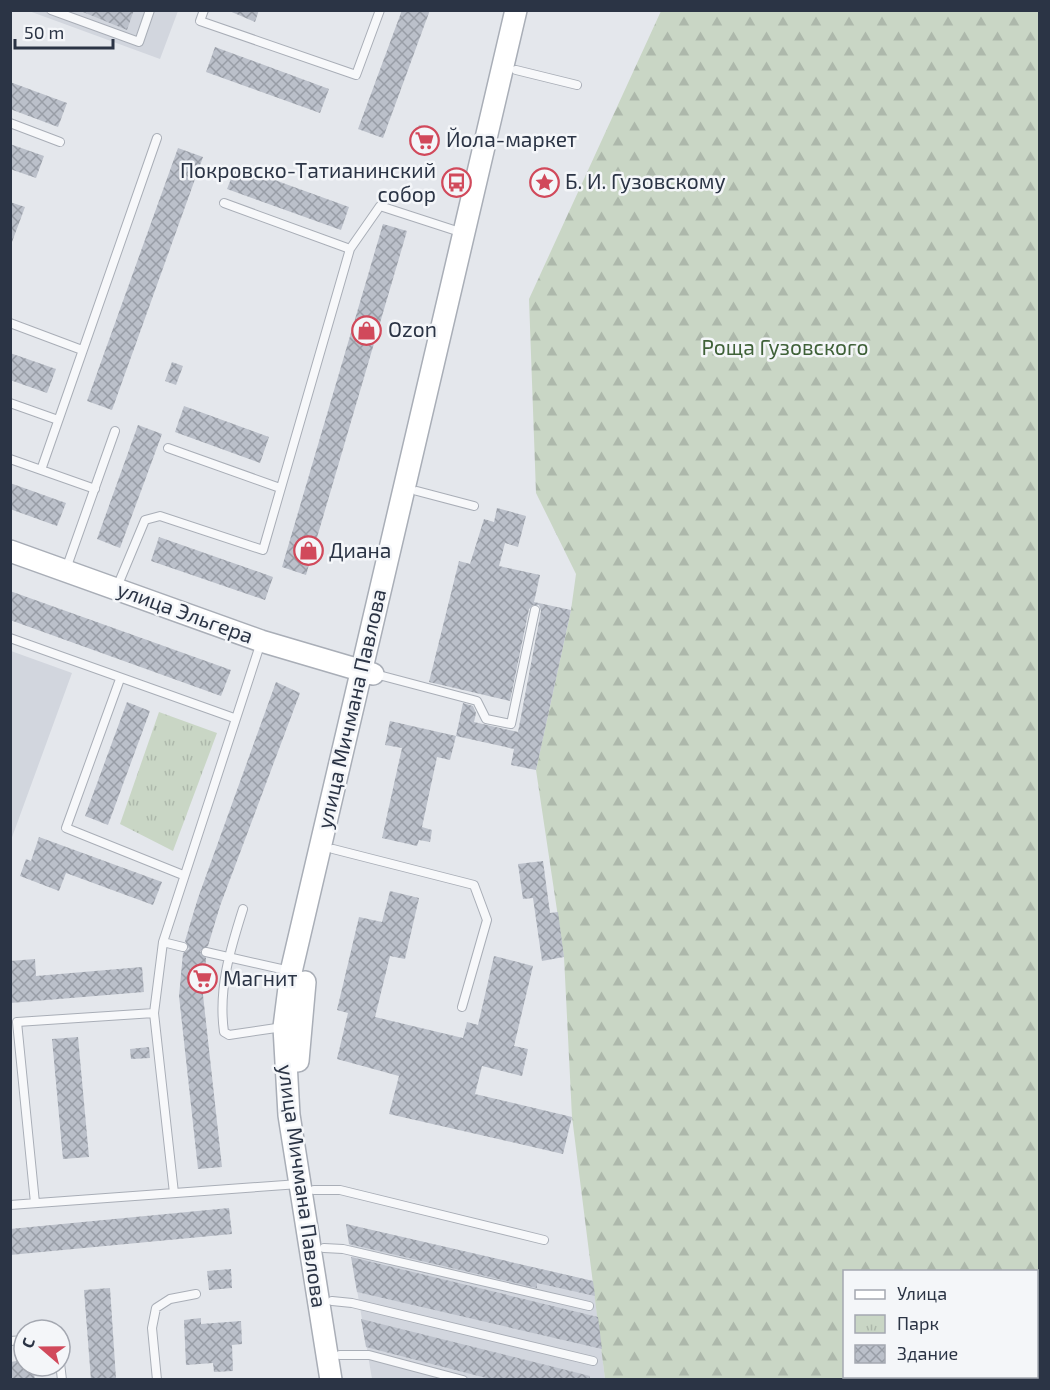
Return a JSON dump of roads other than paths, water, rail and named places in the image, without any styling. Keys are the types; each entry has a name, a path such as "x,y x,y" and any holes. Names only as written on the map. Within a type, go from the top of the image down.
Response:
{"main road":[{"name":"улица Мичмана Павлова","path":"510,68 516,10"},
{"name":"улица Мичмана Павлова","path":"309,1185 288,1115 284,1027 510,68 530,10"},
{"name":"улица Эльгера","path":"10,551 261,641 368,673"},
{"name":"улица Мичмана Павлова","path":"298,974 298,1077 331,1380"},
{"name":"улица Мичмана Павлова","path":"317,1247 332,1301 345,1380"}],"lane":[{"path":"51,10 138,42 150,10"},
{"path":"204,10 200,21 356,75 380,10"},
{"path":"510,68 577,85"},
{"path":"10,123 60,142"},
{"path":"41,470 157,138"},
{"path":"224,203 350,249"},
{"path":"116,588 145,520 152,518 160,516 263,550 350,249 380,206 470,235"},
{"path":"10,323 82,350"},
{"path":"10,403 58,420"},
{"path":"65,570 115,431"},
{"path":"168,448 280,488"},
{"path":"10,459 94,489"},
{"path":"411,489 474,506"},
{"path":"368,673 477,702 486,719 511,724 536,610"},
{"path":"10,638 234,718"},
{"path":"174,1193 154,1013 162,942 261,641"},
{"path":"120,679 66,828 183,875"},
{"path":"327,848 474,885 487,920 462,1007"},
{"path":"243,909 227,957 221,1011 224,1032 229,1035 284,1027"},
{"path":"162,942 183,947"},
{"path":"206,952 298,974"},
{"path":"35,1203 17,1022 154,1013"},
{"path":"10,1205 309,1185 340,1190 544,1240"},
{"path":"317,1247 343,1249 589,1306"},
{"path":"157,1380 152,1328 156,1308 170,1299 196,1294"},
{"path":"332,1301 352,1303 593,1360"},
{"path":"340,1355 369,1355 463,1380"}],"place":[{"name":"Йола-маркет","path":"425,140"},
{"name":"Б. И. Гузовскому","path":"544,182"},
{"name":"Покровско-Татианинский собор","path":"457,183"},
{"name":"Ozon","path":"367,330"},
{"name":"Диана","path":"308,551"},
{"name":"Магнит","path":"202,979"}],"park label":[{"name":"Роща Гузовского","path":"785,348"}]}
